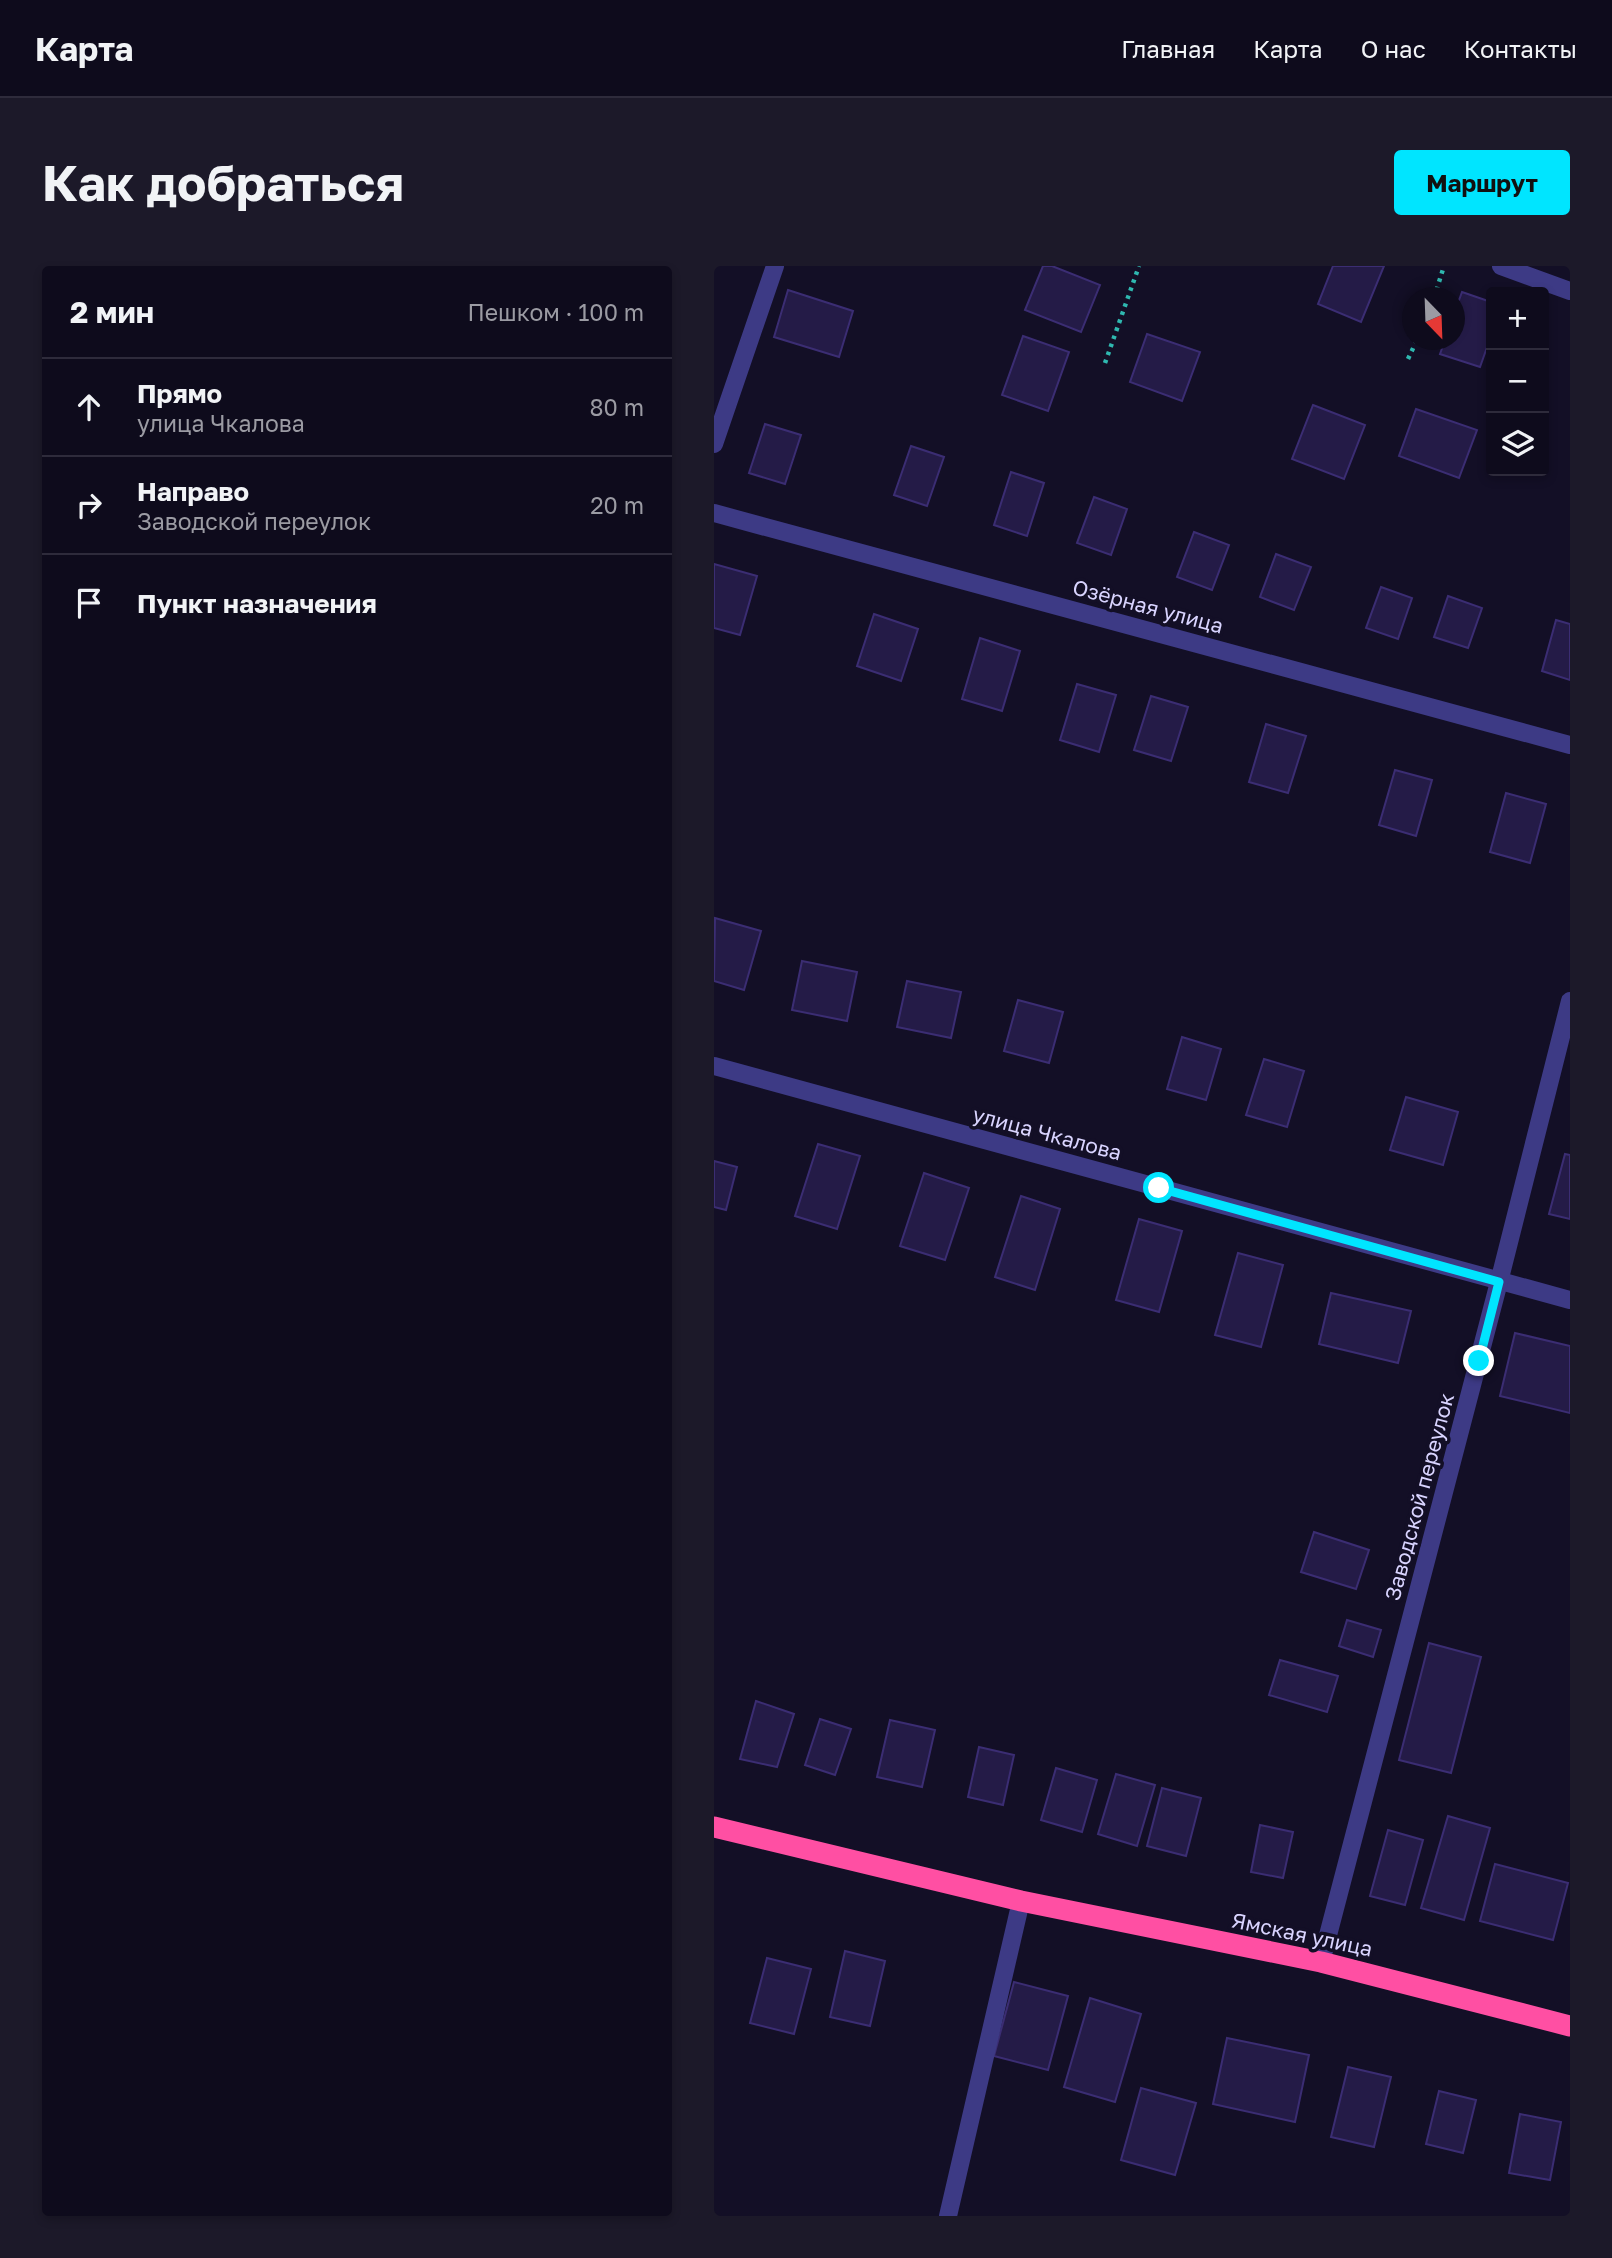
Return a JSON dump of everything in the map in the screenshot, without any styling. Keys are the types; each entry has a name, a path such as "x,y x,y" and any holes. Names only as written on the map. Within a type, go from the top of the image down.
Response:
{"highway":[{"name":"Ямская улица","path":"714,1827 1021,1901 1321,1962 1570,2026"}],"street":[{"path":"714,444 775,266"},
{"path":"1501,266 1570,290"},
{"name":"Озёрная улица","path":"714,513 1570,745"},
{"name":"Заводской переулок","path":"1321,1962 1570,1002"},
{"name":"улица Чкалова","path":"714,1066 1570,1300"},
{"path":"947,2216 1021,1901"}],"path":[{"path":"1105,363 1139,266"},
{"path":"1437,287 1444,266"},
{"path":"1408,359 1412,350"}],"building":[{"path":"1043,266 1052,266 1100,285 1081,332 1025,310"},
{"path":"1333,266 1384,266 1361,322 1318,304"},
{"path":"788,290 853,311 839,357 774,337"},
{"path":"1465,293 1486,300 1486,350 1480,367 1440,354 1441,350 1465,350"},
{"path":"1147,334 1200,352 1182,401 1130,382"},
{"path":"1023,336 1069,352 1048,411 1002,395"},
{"path":"1313,405 1365,425 1344,479 1292,459"},
{"path":"1416,409 1477,430 1459,478 1399,456"},
{"path":"765,424 801,435 785,484 749,473"},
{"path":"911,446 944,457 927,506 894,495"},
{"path":"1011,472 1044,483 1027,536 994,525"},
{"path":"1094,497 1127,509 1111,555 1077,543"},
{"path":"1194,532 1229,545 1212,590 1177,577"},
{"path":"1276,554 1311,567 1294,610 1260,597"},
{"path":"714,564 757,576 740,635 714,628"},
{"path":"1381,587 1412,598 1398,639 1366,628"},
{"path":"1448,596 1482,608 1468,648 1434,637"},
{"path":"874,614 918,629 901,681 857,666"},
{"path":"1556,620 1570,624 1570,680 1542,671"},
{"path":"980,638 1020,651 1002,711 962,699"},
{"path":"1077,684 1116,695 1099,752 1060,740"},
{"path":"1151,696 1188,707 1171,761 1134,750"},
{"path":"1266,724 1306,736 1288,793 1249,782"},
{"path":"1395,770 1432,780 1416,836 1379,825"},
{"path":"1506,793 1546,804 1530,863 1490,852"},
{"path":"715,918 761,931 744,990 714,981"},
{"path":"802,961 857,972 847,1021 792,1010"},
{"path":"907,981 961,992 951,1038 897,1027"},
{"path":"1018,1000 1063,1012 1049,1063 1004,1051"},
{"path":"1182,1037 1221,1049 1206,1100 1167,1089"},
{"path":"1264,1059 1304,1071 1287,1127 1246,1115"},
{"path":"1406,1097 1458,1112 1443,1165 1390,1150"},
{"path":"818,1144 860,1156 837,1229 795,1216"},
{"path":"1565,1154 1570,1155 1570,1219 1549,1214"},
{"path":"714,1161 737,1167 726,1210 714,1207"},
{"path":"924,1173 969,1188 945,1260 900,1246"},
{"path":"1021,1196 1060,1209 1035,1290 995,1277"},
{"path":"1139,1219 1182,1231 1159,1312 1116,1300"},
{"path":"1238,1253 1283,1265 1261,1347 1215,1335"},
{"path":"1331,1293 1411,1311 1398,1363 1319,1344"},
{"path":"1515,1333 1570,1346 1570,1413 1500,1396"},
{"path":"1314,1532 1369,1550 1356,1589 1301,1572"},
{"path":"1347,1620 1381,1630 1373,1657 1339,1646"},
{"path":"1429,1643 1481,1657 1451,1773 1399,1760"},
{"path":"1280,1660 1338,1676 1327,1712 1269,1695"},
{"path":"756,1701 794,1714 777,1767 740,1759"},
{"path":"820,1719 851,1729 835,1775 805,1765"},
{"path":"890,1720 935,1730 922,1787 877,1777"},
{"path":"979,1747 1014,1755 1003,1805 968,1797"},
{"path":"1056,1768 1097,1780 1082,1832 1041,1820"},
{"path":"1116,1774 1155,1785 1137,1846 1098,1834"},
{"path":"1162,1788 1201,1798 1186,1856 1147,1846"},
{"path":"1448,1816 1490,1828 1464,1920 1421,1908"},
{"path":"1260,1825 1293,1832 1283,1878 1251,1872"},
{"path":"1388,1830 1423,1840 1405,1905 1370,1896"},
{"path":"1495,1864 1568,1883 1553,1940 1480,1921"},
{"path":"845,1951 885,1961 870,2026 830,2017"},
{"path":"767,1958 811,1969 794,2034 750,2023"},
{"path":"1014,1982 1068,1996 1048,2070 994,2056"},
{"path":"1090,1998 1141,2014 1115,2102 1064,2087"},
{"path":"1227,2038 1309,2055 1295,2122 1213,2104"},
{"path":"1348,2067 1391,2077 1374,2147 1331,2137"},
{"path":"1141,2088 1196,2103 1175,2175 1121,2160"},
{"path":"1439,2091 1476,2100 1463,2153 1426,2144"},
{"path":"1520,2114 1561,2122 1550,2180 1509,2173"}],"route":[{"path":"1159,1188 1499,1282 1479,1361"}]}
